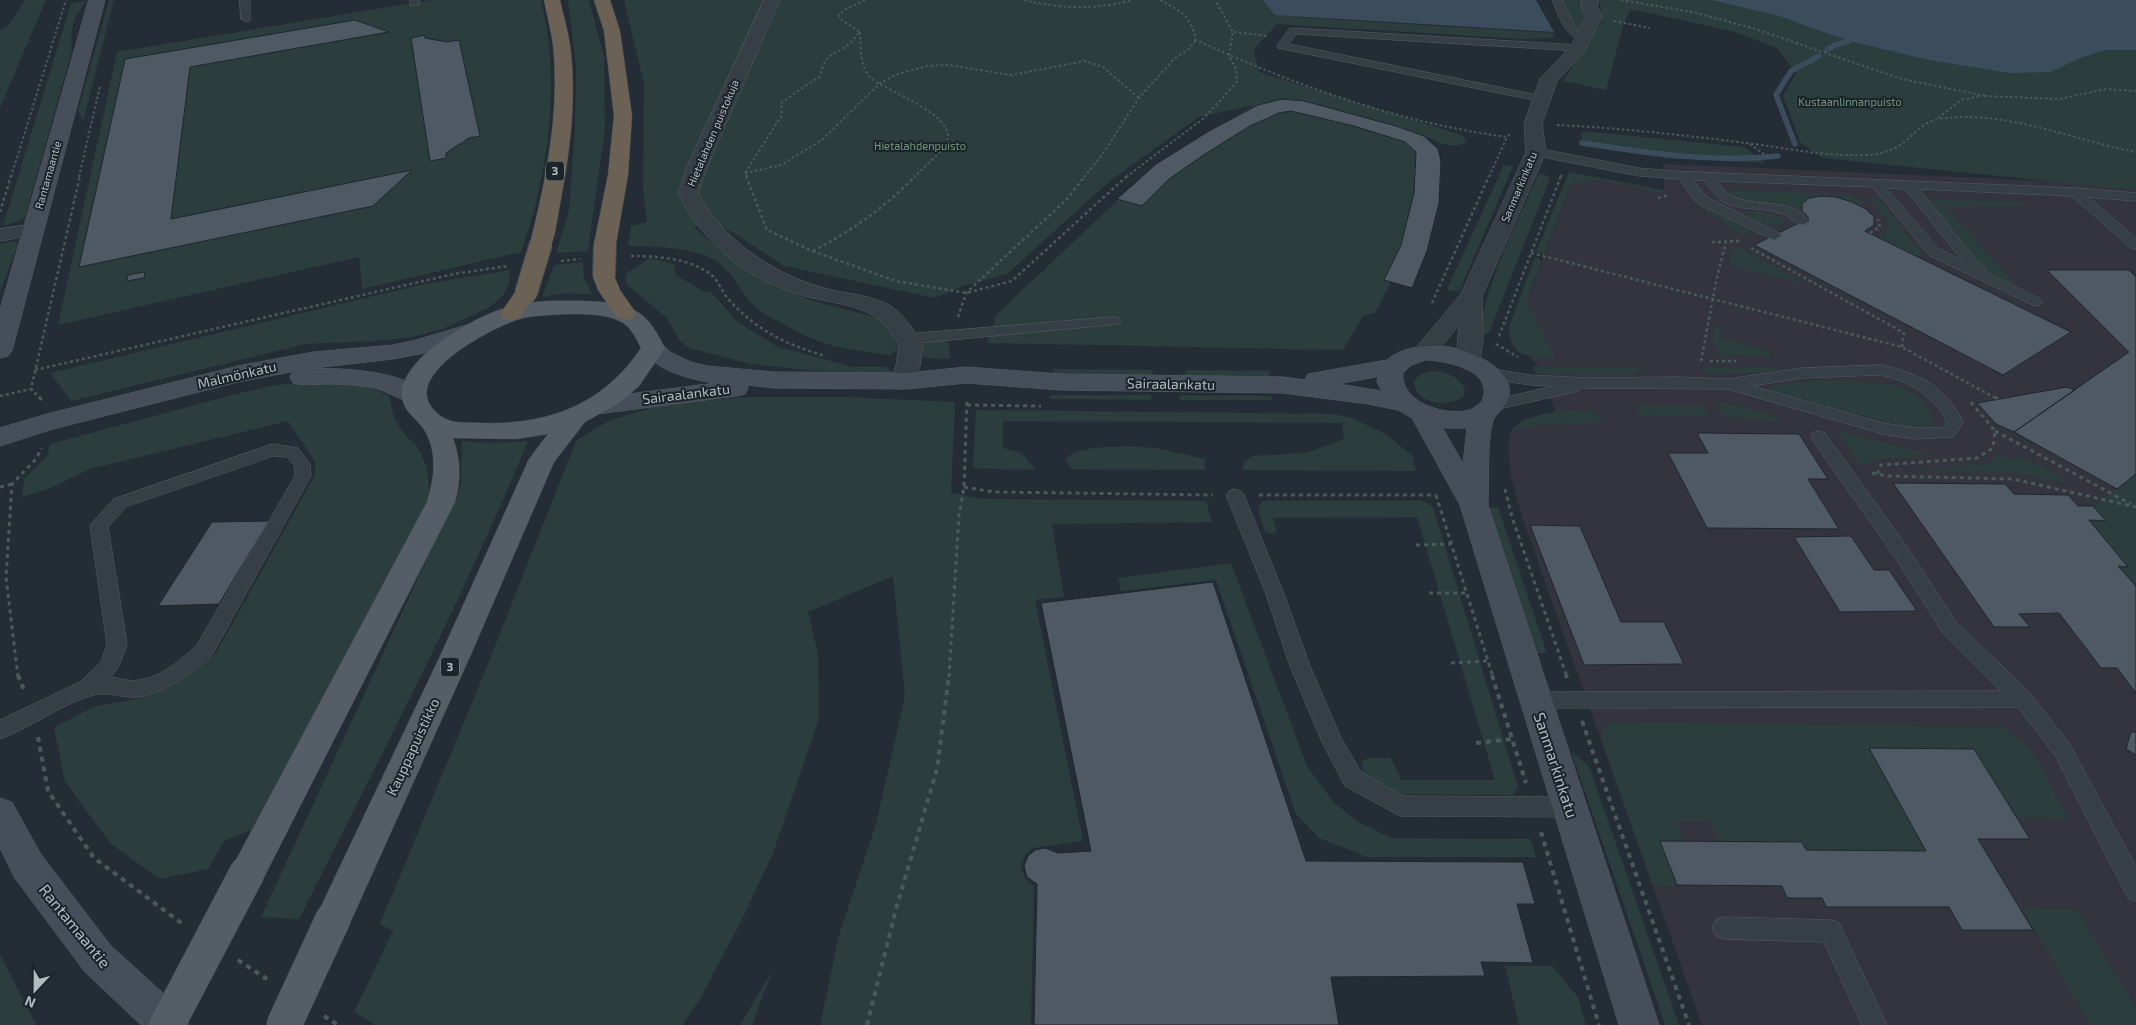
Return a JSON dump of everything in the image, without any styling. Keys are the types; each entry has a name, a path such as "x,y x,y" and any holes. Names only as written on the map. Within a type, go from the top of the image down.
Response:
{"highway":[{"name":"3","path":"511,314 526,292 541,244 552,199 561,134 563,98 562,52 552,0"},
{"path":"602,0 612,31 623,116 618,175 603,263 604,276 609,290 625,313"}],"main road":[{"path":"168,1025 441,502 448,478 446,452 436,427 422,414 413,395 417,378 425,365 439,353 477,330 511,314 553,308 586,308 625,313 636,320 646,333 652,348"},
{"name":"3","path":"436,427 502,433 537,428 586,413 626,384 652,348"},
{"name":"Kauppapuistikko","path":"284,1025 457,652 542,459 586,413"}],"street":[{"name":"Rantamaantie","path":"0,351 97,0"},
{"name":"Hietalahden puistokuja","path":"772,0 697,167 688,194 696,211 714,235 744,259 775,278 818,293 882,311 898,326 908,339"},
{"name":"Sanmarkinkatu","path":"1424,353 1471,296 1536,152 1533,124 1549,79 1581,43 1592,8"},
{"path":"0,235 33,230"},
{"name":"Sanmarkinkatu","path":"1471,296 1471,338 1478,367"},
{"name":"Malmönkatu","path":"0,437 56,420 238,374 313,360 386,353 420,347 477,330"},
{"path":"904,381 911,344 908,339"},
{"name":"Sairaalankatu","path":"652,348 662,357 706,374 774,380 904,381 967,392 1060,382 1283,385 1368,396 1412,409"},
{"path":"1424,353 1439,353 1478,367 1495,384 1498,395 1488,411 1463,420 1449,420 1412,409 1392,391 1389,378 1393,367 1400,360 1411,355 1424,353"},
{"name":"Sairaalankatu","path":"1283,385 1393,367"},
{"name":"Malmönkatu","path":"0,442 45,436 237,388 303,376 362,378 395,385 413,395"},
{"name":"Sairaalankatu","path":"586,413 774,380"},
{"name":"Sanmarkinkatu","path":"1412,409 1474,505 1639,1025"},
{"name":"Sanmarkinkatu","path":"1474,505 1477,448 1488,411"},
{"name":"Rantamaantie","path":"0,813 27,865 98,959 168,1025"}],"lane":[{"path":"245,0 246,19"},
{"path":"1557,0 1571,29 1581,43"},
{"path":"1543,99 1282,46 1293,31 1581,43"},
{"path":"1536,152 1639,172 1684,176 2075,192 2136,197"},
{"path":"1684,176 1690,186 1707,203 1774,236"},
{"path":"1709,177 1719,195 1726,200 1742,205 1776,208 1790,213 1803,221"},
{"path":"1878,185 1934,252 2035,302"},
{"path":"1910,186 1971,263 1994,282"},
{"path":"2075,192 2136,246"},
{"path":"908,339 1114,321"},
{"path":"1478,367 1530,380 1588,383 1684,382 1729,384 1802,373 1881,370 1903,375 1924,385 1947,406 1955,422 1947,432 1928,435 1898,431 1729,384"},
{"path":"1488,411 1588,383"},
{"path":"1819,437 1901,552 1950,628 2023,699 2063,751 2136,890"},
{"path":"0,730 88,688 108,685 138,689 171,676 185,668 204,651 303,476 302,464 292,452 273,450 120,503 99,525 117,644 109,666 88,688"},
{"path":"1235,495 1275,594 1300,666 1332,742 1353,779 1400,806 1569,806"},
{"path":"1535,700 2023,699"},
{"path":"1724,928 1831,931 1875,1025"}],"path":[{"path":"0,212 66,0"},
{"path":"860,32 840,19 839,15 846,9 864,0"},
{"path":"1024,0 1070,9 1104,8 1132,0"},
{"path":"1160,0 1178,10 1192,23 1196,40"},
{"path":"745,174 767,230 812,251 896,281 966,293 1012,281 1118,183 1204,118 1237,82 1236,69 1229,56 1234,32 1215,0"},
{"path":"1621,0 1692,12 1749,27 1902,79 1986,96"},
{"path":"1592,8 1650,28"},
{"path":"812,251 849,232 887,202 946,143 948,132 943,122 872,79 861,61 860,32"},
{"path":"745,174 782,115 781,103 820,76 823,64 834,52 848,45 860,32"},
{"path":"1234,32 1287,39"},
{"path":"1196,40 1229,56 1350,99 1474,133 1507,137 1518,127 1533,124 1591,127 1750,143 1799,152 1864,155 1896,147 1937,119 1954,103 1966,97 2059,99 2106,90 2136,91"},
{"path":"964,297 966,293 1067,199 1102,155 1139,98 1174,59 1188,50 1196,40"},
{"path":"745,174 781,166 822,140 880,83 895,75 927,66 948,65 1011,75 1085,61 1103,67 1139,98"},
{"path":"1937,119 1972,119 2013,124 2113,149 2136,152"},
{"path":"1750,143 1764,154"},
{"path":"1530,380 1524,362 1496,344 1563,171"},
{"path":"1658,198 1675,193"},
{"path":"1870,234 1880,227 1878,217"},
{"path":"1701,361 1726,242"},
{"path":"1748,246 1904,333 1902,347"},
{"path":"1531,254 1902,347 1998,399"},
{"path":"0,396 31,389"},
{"path":"1995,431 2136,507"},
{"path":"0,487 12,484"},
{"path":"1504,485 1512,517 1689,1025"},
{"path":"867,1025 896,909 937,769 949,678 959,515 964,487 1001,493 1436,495"},
{"path":"1416,546 1451,544"},
{"path":"1429,593 1466,593"},
{"path":"1451,663 1488,661"},
{"path":"1476,743 1512,739"}],"shaded area":[{"path":"1663,164 2077,183 2136,190 2136,1025 1702,1025 1522,517 1511,477 1508,448 1511,430 1522,421 1555,411 1539,367 1513,340 1571,184 1598,180 1664,192"}],"green space":[{"path":"25,0 46,0 0,108 0,31 7,27"},
{"path":"87,0 78,13 72,29 72,50 25,217 3,226 71,4"},
{"path":"109,0 114,0 83,122 78,110"},
{"path":"431,0 541,0 549,45 551,71 549,124 542,176 521,252 362,289 359,257 58,325 117,52"},
{"path":"568,0 589,0 604,57 605,129 588,251 556,253 569,210 575,128 576,66"},
{"name":"Hietalahdenpuisto","path":"624,0 1313,0 1337,19 1275,16 1554,33 1554,36 1552,38 1523,39 1277,24 1254,49 1259,72 1462,135 1467,142 1451,146 1426,137 1438,152 1441,166 1441,182 1435,220 1412,288 1391,282 1375,313 1363,316 1343,350 987,343 997,314 1156,164 1255,105 1199,117 1111,180 1007,274 963,286 935,298 784,266 724,227 693,226 746,268 789,292 883,320 892,329 898,348 891,355 860,351 820,342 768,316 751,302 725,268 711,258 680,249 628,246 631,226 647,222 643,191 644,84"},
{"path":"1561,0 1586,0 1589,17 1579,30 1574,29"},
{"name":"Kustaanlinnanpuisto","path":"1600,0 1711,0 1779,15 1802,24 2136,29 2136,190 1822,158 1800,142 1783,96 1796,73 1777,48 1735,32 1631,9 1624,23 1606,90 1563,81 1601,23"},
{"path":"1592,132 1743,147 1766,163 1666,158 1583,145 1581,133"},
{"path":"1504,165 1513,166 1459,292 1447,289"},
{"path":"1569,172 1664,190 1664,193 1598,180 1571,184 1544,255 1536,252"},
{"path":"1539,173 1548,176 1550,179 1489,333 1479,335 1488,294 1495,273"},
{"path":"1727,190 1848,195 1859,199 1866,209 1851,202 1825,197 1809,200 1802,204 1802,209 1753,202 1735,196"},
{"path":"1870,199 1880,199 1914,245 1924,254 1918,257 1878,237 1889,229 1886,219"},
{"path":"1925,199 2022,202 2024,206 1944,206 2014,282 2005,283 1985,270"},
{"path":"1693,202 1699,204 1754,232 1740,235"},
{"path":"1753,211 1777,216 1784,220 1783,224 1766,225 1747,217"},
{"path":"12,241 18,244 0,292 0,244"},
{"path":"1731,249 1742,249 1796,279 1797,282 1729,266"},
{"path":"1535,257 1542,260 1527,301 1555,358 1537,358 1523,354 1513,345 1510,337 1509,327"},
{"path":"650,258 674,264 676,275 702,291 711,292 738,322 778,347 853,367 886,367 893,373 840,373 751,364 689,348 680,341 667,318 628,286 625,281 627,273"},
{"path":"583,262 584,278 593,295 568,293 542,297 554,265"},
{"path":"510,270 509,284 502,297 488,308 445,328 413,337 306,344 71,401 50,373 424,284"},
{"path":"1714,326 1720,328 1719,338 1769,351 1771,357 1724,355 1715,346 1713,339"},
{"path":"948,338 950,359 927,358 923,356 922,346 929,341"},
{"path":"1533,367 1647,367 1630,375 1536,374"},
{"path":"1701,368 1777,368 1778,370 1706,374"},
{"path":"1053,369 1151,370 1154,375 1054,374"},
{"path":"1187,370 1270,371 1269,376 1183,376"},
{"path":"1437,371 1451,375 1462,383 1465,392 1463,397 1441,403 1433,402 1420,395 1414,382 1418,376"},
{"path":"1814,381 1865,381 1901,388 1915,395 1927,406 1934,421 1927,427 1906,427 1772,392 1768,389 1770,386"},
{"path":"300,383 357,385 368,387 389,396 395,420 404,434 417,446 426,465 431,503 256,828 224,841 208,869 160,879 111,844 65,782 54,728 92,708 137,699 170,687 189,675 216,653 315,475 315,461 288,421 90,469 48,489 22,497 24,479 48,455 50,444 236,394 276,385"},
{"path":"1052,395 1151,395 1151,400 1049,399"},
{"path":"1179,395 1271,396 1272,400 1181,400"},
{"path":"748,397 845,397 955,402 951,493 984,499 1206,501 1212,522 1052,524 1064,597 1035,600 1083,841 1033,848 1025,855 1021,866 1025,879 1034,886 1031,1025 820,1025 839,935 876,824 905,696 893,576 808,612 818,654 819,719 772,856 739,925 700,999 682,1025 375,1025 354,1012 393,931 380,924 486,669 576,441 610,420 669,403"},
{"path":"1722,402 1777,417 1777,422 1728,417 1721,414 1715,404"},
{"path":"1637,406 1704,406 1710,415 1639,416 1636,409"},
{"path":"976,410 1334,414 1352,418 1384,433 1412,455 1416,471 1243,470 1243,463 1252,456 1306,453 1344,439 1342,423 1003,421 1003,448 1021,453 1036,470 973,468"},
{"path":"1592,410 1603,422 1540,425 1511,430 1520,423 1539,415 1559,411"},
{"path":"1836,430 1932,455 1882,459 1861,465"},
{"path":"462,441 487,443 528,441 447,622 299,919 261,917 461,485"},
{"path":"1128,446 1156,448 1205,459 1205,470 1072,469 1065,459 1086,449"},
{"path":"1997,454 2011,460 2019,457 2056,472 2066,483 2017,473 1907,470 1990,464"},
{"path":"2136,474 2136,586 2118,566 2127,566 2089,520 2106,520 2093,506"},
{"path":"1422,500 1433,507 1518,787 1513,795 1399,794 1379,786 1363,773 1361,762 1368,758 1391,758 1401,780 1495,780 1417,517 1273,518 1277,531 1272,534 1265,532 1258,509 1262,501"},
{"path":"1498,507 1547,653 1536,653 1488,508"},
{"path":"1231,563 1307,766 1334,803 1360,823 1392,838 1531,839 1536,857 1367,857 1319,838 1296,814 1216,580 1121,591 1118,578"},
{"path":"1611,722 2004,727 2032,750 2068,819 2016,817 1974,749 1869,748 1926,851 1806,850 1802,842 1718,841 1710,821 1676,821 1684,841 1661,842 1677,885 1653,886 1601,739 1603,727"},
{"path":"1571,751 1589,766 1679,1025 1665,1025"},
{"path":"2022,908 2076,909 2136,1008 2136,1025 2090,1025"},
{"path":"0,954 36,1025 0,1025"},
{"path":"1505,966 1552,966 1578,997 1586,1025 1519,1025"},
{"path":"773,969 752,1025 740,1025 743,1020"}],"water":[{"path":"1263,0 1536,0 1554,32 1275,15"},
{"path":"1711,0 2136,0 2136,50 2105,50 2080,58 2051,72 2009,73 1929,60 1849,41 1779,16"}],"building":[{"path":"355,20 389,32 190,67 171,219 412,170 373,206 79,267 125,59"},
{"path":"425,35 425,38 447,42 459,40 480,136 469,138 446,153 446,158 430,161 411,38"},
{"path":"1282,99 1304,101 1396,126 1424,136 1438,149 1441,161 1439,203 1427,251 1412,288 1384,280 1401,245 1414,193 1416,152 1405,142 1354,126 1291,111 1279,113 1250,126 1205,154 1169,179 1142,206 1117,199 1156,164 1209,131 1258,105"},
{"path":"1821,196 1836,197 1866,209 1874,217 1874,225 1865,231 2071,332 2003,375 1754,245 1809,218 1802,211 1802,204 1809,198"},
{"path":"2047,270 2129,270 2136,277 2136,474 2117,489 2014,432 2129,352"},
{"path":"145,272 144,278 127,281 128,275"},
{"path":"2067,387 2075,390 2014,432 1996,424 1977,403"},
{"path":"1697,433 1799,434 1828,479 1808,479 1839,529 1707,528 1668,453 1708,453"},
{"path":"1893,483 2005,484 2014,494 2068,495 2078,506 2093,506 2106,521 2089,520 2128,567 2118,566 2136,586 2136,693 2117,668 2101,668 2059,613 2019,614 2030,627 1994,627"},
{"path":"269,521 219,604 158,606 212,522"},
{"path":"1530,525 1580,526 1621,622 1664,622 1684,664 1584,665"},
{"path":"1851,536 1874,570 1889,570 1917,611 1840,612 1794,537"},
{"path":"1213,582 1306,861 1523,862 1535,904 1517,904 1533,963 1481,962 1485,976 1331,977 1339,1025 1034,1025 1037,884 1027,877 1024,866 1028,856 1035,850 1045,848 1058,853 1091,851 1041,603"},
{"path":"2131,732 2136,732 2136,755 2126,749"},
{"path":"1869,748 1974,749 2030,839 1978,839 2033,930 1962,930 1949,907 1826,907 1822,898 1787,898 1782,886 1677,885 1660,841 1802,842 1806,850 1926,851"}],"waterway":[{"path":"1827,50 1835,45 1849,41"},
{"path":"1795,144 1776,95 1791,71 1819,56"},
{"path":"1582,143 1704,158 1778,156"}]}
